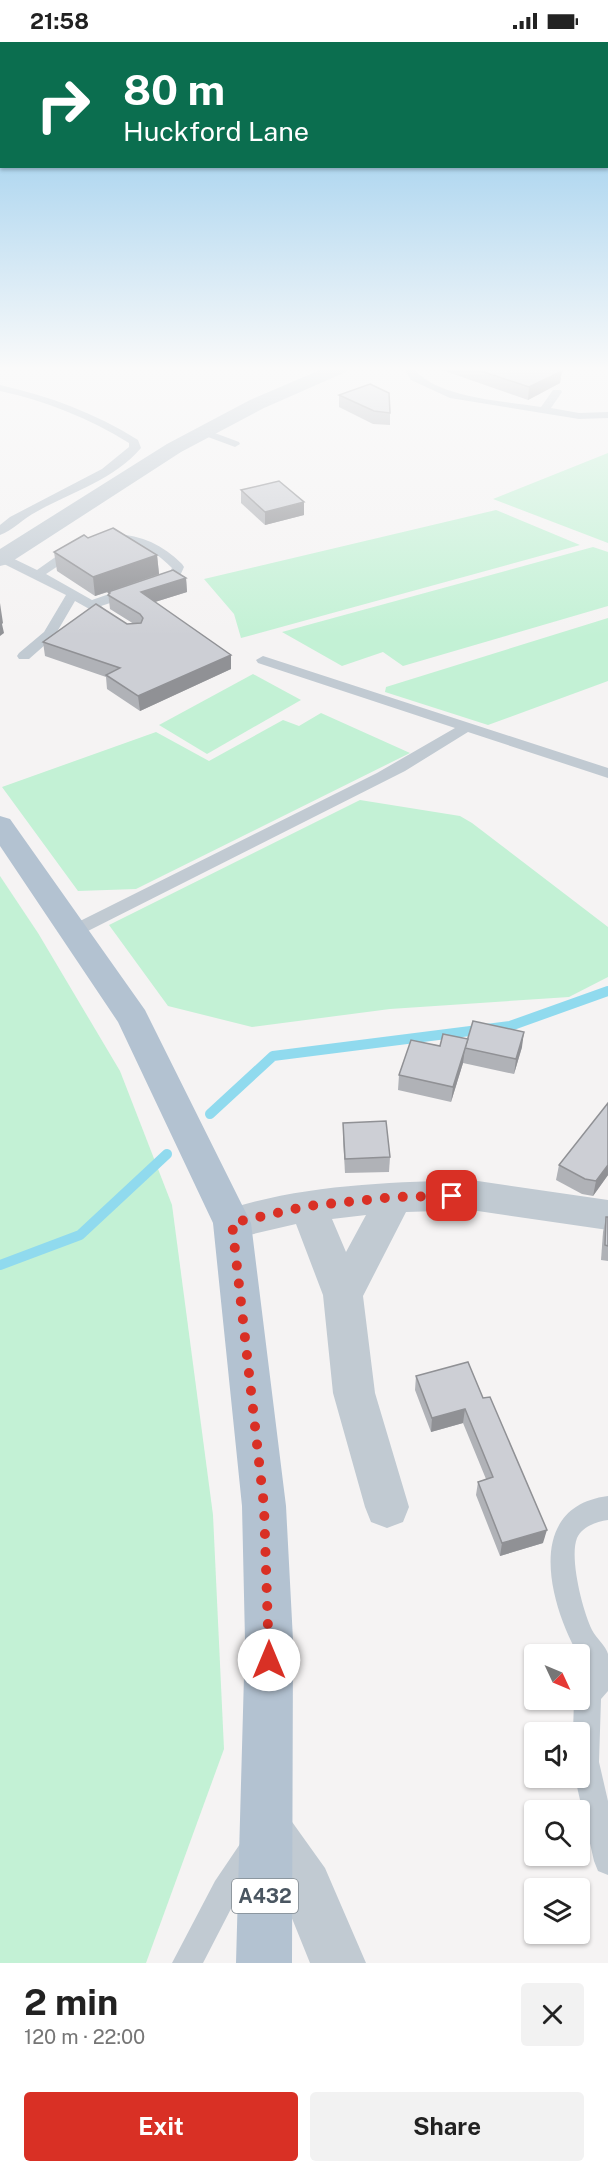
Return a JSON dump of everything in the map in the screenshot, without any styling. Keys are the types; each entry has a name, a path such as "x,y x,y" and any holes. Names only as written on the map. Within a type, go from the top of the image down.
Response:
{"main road":[{"name":"A432","path":"0,825 133,1018 232,1223 264,1506 269,1640 264,1963"}],"street":[{"path":"4,553 160,457"},
{"path":"232,1223 308,1206 395,1197 471,1195 608,1215"},
{"path":"343,1295 395,1197"},
{"path":"308,1206 343,1295 354,1393 387,1507"},
{"path":"267,1829 306,1887 338,1963"}],"lane":[{"path":"0,531 125,457"},
{"path":"37,575 60,558 87,543 123,537 151,545 169,557 177,567 175,575 164,581 91,606"},
{"path":"4,553 37,575 108,615"},
{"path":"24,656 49,634 73,594"},
{"path":"263,660 608,772"},
{"path":"74,931 222,859 395,770 466,727"},
{"path":"608,1508 598,1509 571,1524 564,1539 565,1581 582,1637 606,1671 588,1694 585,1762 608,1861"},
{"path":"187,1963 225,1891 267,1829"}],"green space":[{"path":"599,457 608,457 608,543 493,499"},
{"path":"496,510 580,545 241,638 234,614 204,579"},
{"path":"593,547 608,552 608,606 403,666 383,652 342,666 282,632"},
{"path":"608,618 608,681 488,725 385,692 386,687"},
{"path":"253,674 301,700 207,754 159,725"},
{"path":"321,713 410,753 136,889 78,891 2,787 156,732 209,761 283,720 299,726"},
{"path":"360,800 460,816 472,823 608,927 608,977 569,997 390,1009 252,1027 168,1006 109,925"},
{"path":"0,876 38,933 120,1071 172,1205 213,1515 224,1749 146,1963 0,1963"}],"building":[{"path":"279,481 304,502 265,512 241,490"},
{"path":"113,528 157,555 93,577 54,552 84,535 88,538"},
{"path":"173,570 186,578 141,592 231,655 138,696 106,675 120,668 43,642 96,604 127,624 141,623 143,618 140,614 108,595 110,593 108,592"},
{"path":"473,1021 524,1032 516,1059 465,1048"},
{"path":"443,1034 468,1039 453,1087 399,1075 411,1040 440,1046"},
{"path":"608,1103 608,1165 596,1181 585,1179 559,1165"},
{"path":"386,1121 390,1157 345,1159 343,1123"},
{"path":"606,1217 608,1217 608,1246 605,1245"},
{"path":"468,1362 483,1398 490,1397 547,1530 502,1543 478,1482 493,1477 465,1409 432,1418 416,1376"}],"waterway":[{"path":"210,1114 273,1056 510,1026 608,991"},
{"path":"0,1265 80,1235 167,1154"}],"route":[{"path":"269,1660 264,1506 232,1223 308,1206 395,1197 452,1196"}]}
